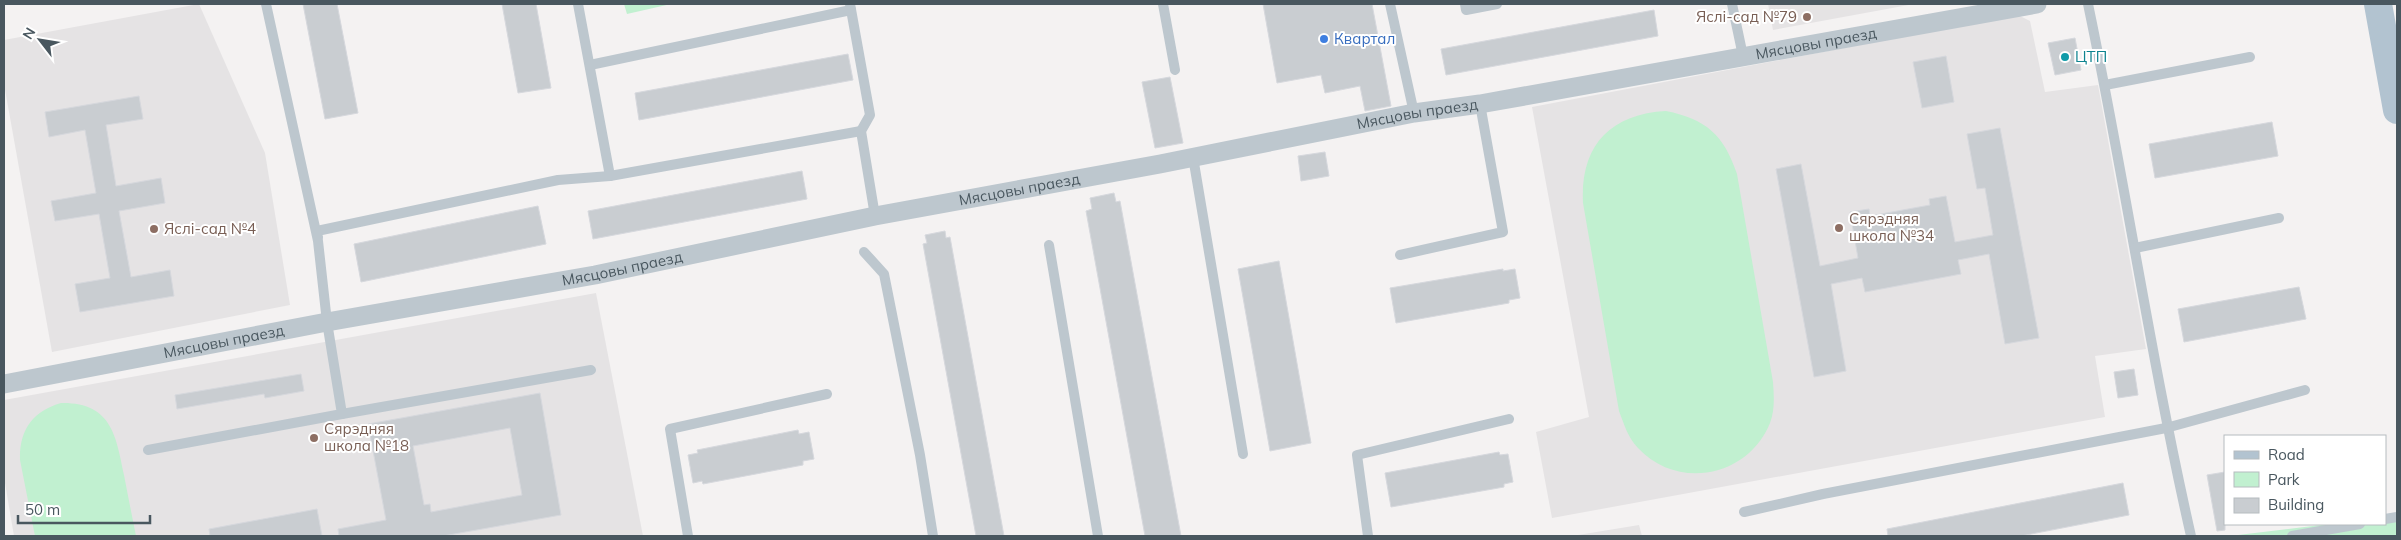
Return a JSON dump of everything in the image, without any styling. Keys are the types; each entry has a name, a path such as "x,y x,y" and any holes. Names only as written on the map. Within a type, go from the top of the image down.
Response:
{"main road":[{"path":"2378,4 2397,110"}],"street":[{"name":"Мясцовы праезд","path":"4,384 327,322 595,275 874,216 1193,157 1414,113 1480,104 2037,4"}],"lane":[{"path":"266,4 318,241"},
{"path":"578,4 610,176"},
{"path":"1163,4 1174,70"},
{"path":"1390,4 1414,113"},
{"path":"1465,4 1466,10 1498,4"},
{"path":"1732,4 1743,56"},
{"path":"2088,4 2135,248 2166,428 2191,536"},
{"path":"590,65 851,7 870,115 861,131 874,216"},
{"path":"2105,85 2250,57"},
{"path":"1400,255 1503,232 1480,104"},
{"path":"342,414 327,322 317,231 558,180 610,176 861,131"},
{"path":"1193,157 1243,454"},
{"path":"2135,248 2279,218"},
{"path":"1049,245 1098,536"},
{"path":"864,252 884,274 933,536"},
{"path":"148,450 591,370"},
{"path":"1744,512 1823,494 2166,428 2305,390"},
{"path":"688,536 670,429 827,394"},
{"path":"1368,536 1357,455 1509,420"},
{"path":"2292,536 2354,525"}],"shaded area":[{"name":"Яслі-сад №4","path":"199,4 265,153 290,305 52,352 4,84 4,40"},
{"name":"Яслі-сад №79","path":"1768,4 1914,4 1773,30"},
{"name":"Сярэдняя школа №34","path":"2018,15 2030,21 2045,92 2098,85 2146,349 2095,356 2105,417 1552,518 1536,432 1589,417 1532,107"},
{"name":"Сярэдняя школа №18","path":"596,293 643,536 14,536 4,477 4,400"},
{"path":"1639,525 1642,536 1572,536"}],"green space":[{"path":"624,4 671,4 627,14"},
{"path":"1666,111 1680,114 1703,124 1719,139 1732,160 1737,174 1773,382 1774,402 1772,418 1760,441 1746,456 1729,466 1711,472 1692,473 1672,470 1654,461 1638,448 1627,431 1619,411 1583,203 1583,183 1587,165 1593,150 1602,137 1614,127 1629,119"},
{"path":"61,403 78,404 91,408 101,415 114,434 136,536 35,536 20,460 20,449 25,431 35,417"},
{"path":"2397,515 2397,536 2238,535 2321,525 2386,525"}],"building":[{"path":"303,4 337,4 358,113 325,119"},
{"path":"502,4 536,4 551,88 518,93"},
{"name":"Квартал","path":"1263,4 1372,4 1391,106 1365,111 1360,86 1325,93 1321,75 1277,83"},
{"path":"1654,10 1658,36 1446,75 1441,49"},
{"name":"ЦТП","path":"2075,38 2081,70 2055,75 2048,43"},
{"path":"848,54 853,80 639,120 635,93"},
{"path":"1946,56 1954,102 1922,108 1913,62"},
{"path":"1170,77 1183,143 1155,148 1142,82"},
{"path":"139,96 143,119 106,125 116,186 161,178 165,203 119,211 131,277 170,270 174,296 80,312 75,284 110,278 99,214 55,221 51,201 96,193 85,130 49,137 45,112"},
{"path":"2272,122 2278,156 2155,178 2149,144"},
{"path":"2000,128 2039,338 2005,344 1989,254 1958,260 1961,274 1865,292 1862,278 1831,284 1846,371 1814,377 1776,169 1801,164 1820,266 1858,258 1850,212 1869,209 1870,216 1930,205 1929,199 1946,196 1955,242 1993,235 1985,188 1977,189 1967,134"},
{"path":"1325,152 1329,176 1301,181 1298,156"},
{"path":"802,171 807,199 593,239 588,211"},
{"path":"1114,193 1116,202 1120,201 1181,536 1145,536 1086,211 1092,209 1090,198"},
{"path":"538,206 546,244 361,282 354,244"},
{"path":"945,231 946,238 950,237 1004,536 976,536 923,244 927,243 925,235"},
{"path":"1279,261 1311,443 1270,451 1238,269"},
{"path":"1503,269 1503,271 1515,269 1520,298 1509,300 1509,303 1396,323 1390,288"},
{"path":"2299,287 2306,319 2184,342 2178,309"},
{"path":"2134,369 2138,395 2118,398 2114,372"},
{"path":"301,374 304,391 265,398 264,394 177,409 175,395"},
{"path":"540,393 561,515 443,536 339,536 338,529 386,520 368,424","holes":["510,428 522,495 431,512 430,504 424,505 413,446"]},
{"path":"798,430 799,434 809,432 814,459 803,461 803,465 703,484 702,481 693,483 688,455 698,453 697,450"},
{"path":"1499,452 1500,455 1508,454 1513,482 1504,484 1504,487 1391,507 1385,473"},
{"path":"2224,472 2225,530 2217,531 2207,475"},
{"path":"2123,483 2129,515 2021,536 1888,536 1887,529"},
{"path":"317,509 322,536 210,536 209,529"}],"place":[{"name":"Яслі-сад №79","path":"1807,17"},
{"name":"Квартал","path":"1324,39"},
{"name":"ЦТП","path":"2065,57"},
{"name":"Сярэдняя школа №34","path":"1839,228"},
{"name":"Яслі-сад №4","path":"154,229"},
{"name":"Сярэдняя школа №18","path":"314,438"}]}
